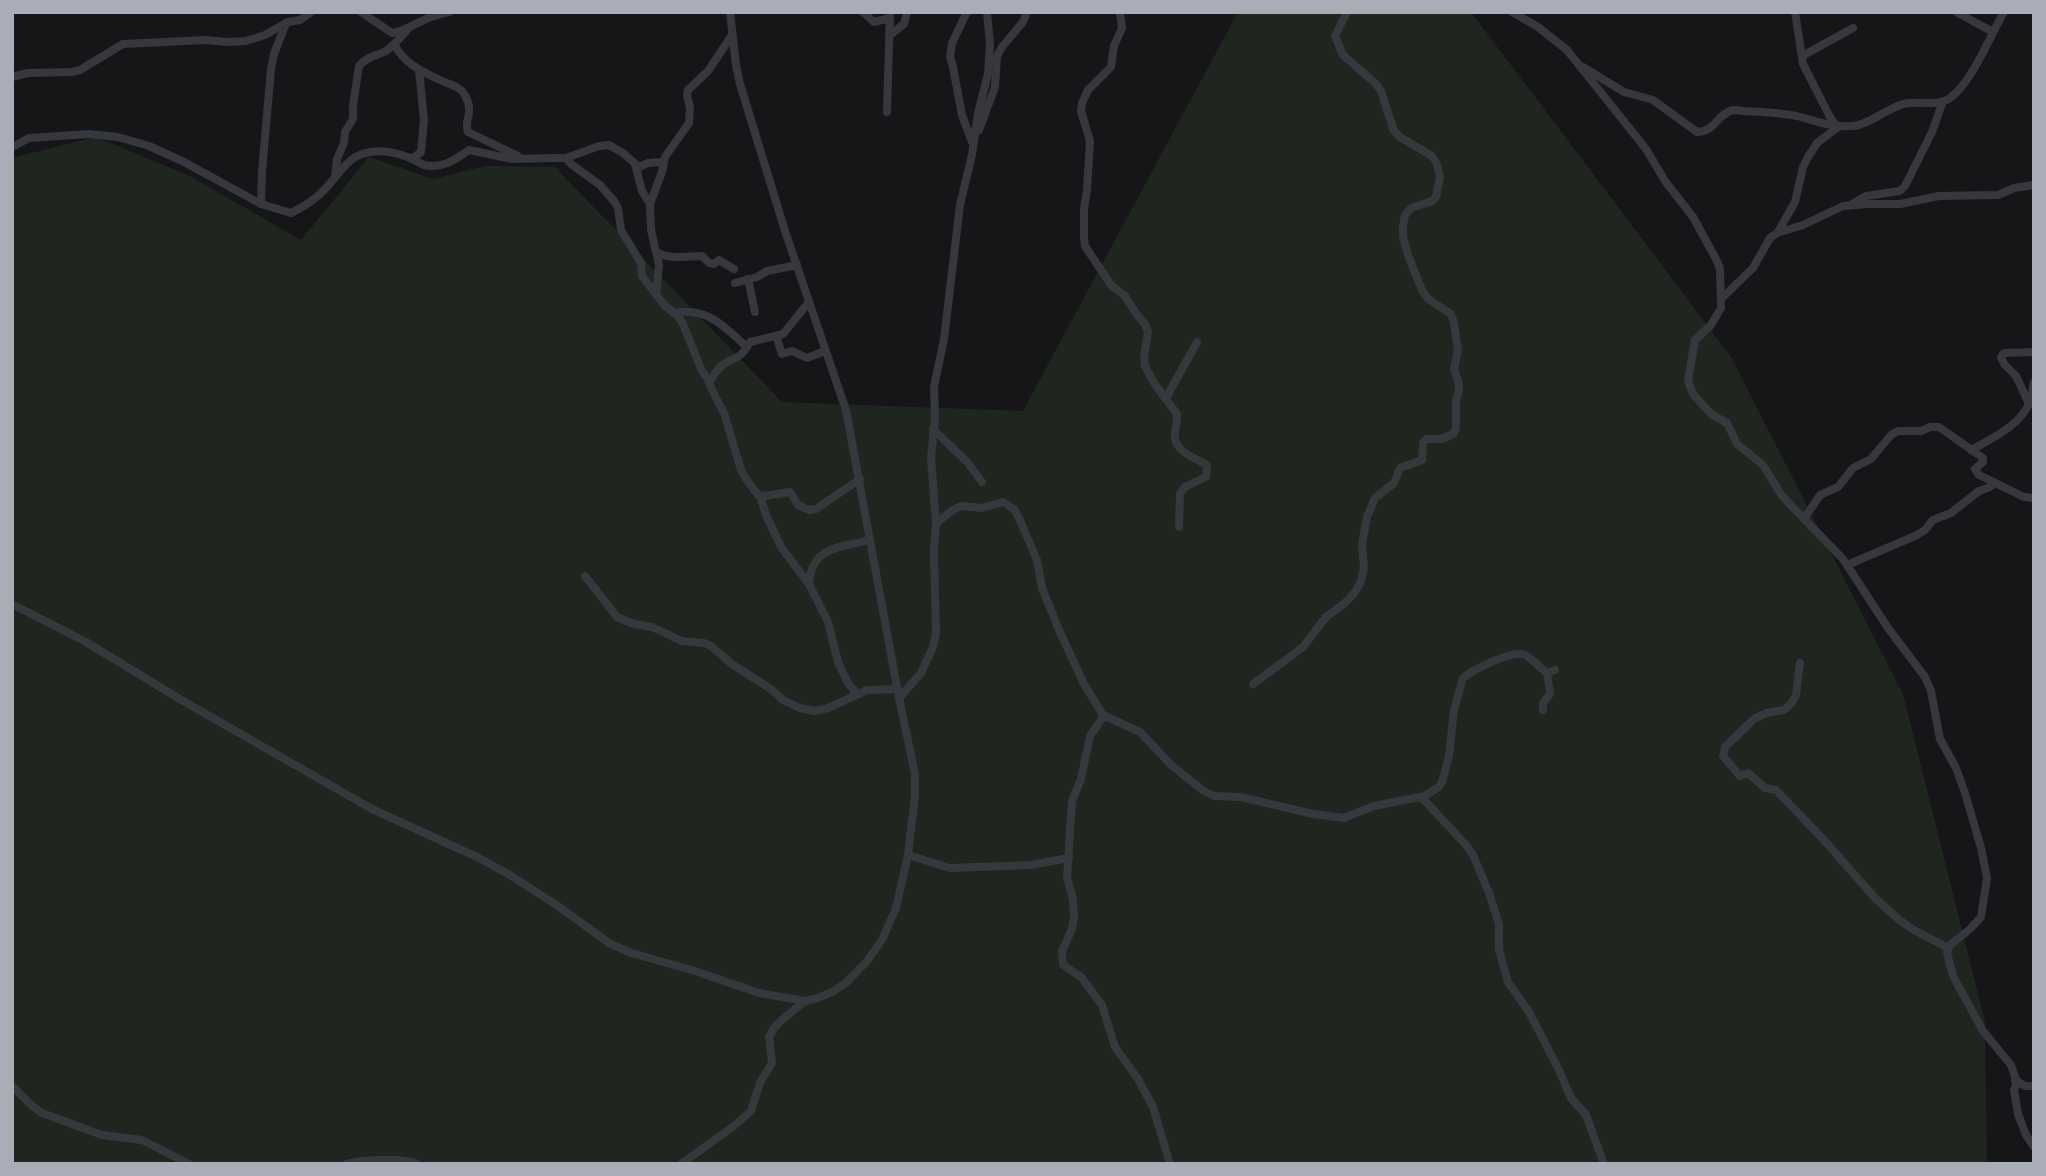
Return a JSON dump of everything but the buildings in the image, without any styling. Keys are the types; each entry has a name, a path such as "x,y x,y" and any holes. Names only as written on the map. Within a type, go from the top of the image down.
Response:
{"street":[{"path":"12,78 31,72 80,70 123,44 205,40 238,42 265,35 286,23 300,20 311,12"},
{"path":"361,12 392,33 408,29"},
{"path":"335,177 345,132 353,119 359,66 363,61 385,51 419,22 449,12"},
{"path":"12,604 105,653 372,809 510,875 609,943 631,953 759,993 805,1001 834,991 847,982 882,940 896,908 908,855 915,774 846,410 740,84 730,12"},
{"path":"863,12 874,22 890,15 887,112"},
{"path":"890,35 904,24 907,12"},
{"path":"967,12 952,43 950,57 962,115 973,145"},
{"path":"972,155 978,113 988,74 990,44 987,12"},
{"path":"899,694 920,673 933,647 936,633 936,523 932,458 934,387 944,339 960,205 981,124 995,87 998,56 1023,22 1027,12"},
{"path":"1120,12 1122,28 1114,46 1111,66 1088,90 1082,103 1081,111 1090,141 1084,238 1085,246 1111,285 1125,296 1147,327 1145,366 1177,414 1177,444 1182,450 1205,463 1207,468 1206,477 1181,490 1179,527"},
{"path":"1253,684 1303,647 1326,617 1355,592 1364,568 1362,544 1367,517 1375,498 1396,481 1400,468 1422,460 1423,443 1426,439 1442,439 1453,434 1457,427 1456,400 1460,391 1454,369 1458,350 1454,323 1451,314 1428,299 1422,290 1403,237 1405,215 1412,208 1436,197 1440,183 1437,164 1432,156 1394,131 1381,92 1375,83 1343,55 1335,36 1347,12"},
{"path":"1512,12 1538,27 1567,50 1578,63 1646,149 1665,181 1693,217 1719,265 1722,298 1718,314 1711,325 1695,340 1689,384 1693,394 1711,414 1727,423 1737,444 1765,468 1782,496 1847,565 1931,691 1940,739 1956,768 1981,848 1987,878 1984,912 1977,923 1948,948"},
{"path":"1795,12 1806,71 1831,119 1838,127"},
{"path":"1956,12 1993,32"},
{"path":"1578,63 1624,92 1658,103 1697,132 1710,129 1724,113 1733,110 1789,115 1838,127 1862,124 1889,109 1908,103 1943,101 1952,97 1969,76 2004,12"},
{"path":"261,204 271,69 286,23"},
{"path":"1802,56 1853,28"},
{"path":"656,295 660,274 658,253 651,230 650,204 662,172 662,162 689,123 688,90 708,71 732,35"},
{"path":"394,44 403,59 463,92 470,107 466,127 468,132 524,159"},
{"path":"412,159 421,152 424,120 419,70"},
{"path":"1722,298 1753,268 1770,238 1778,232 1803,226 1866,196 1900,191 1932,132 1943,101"},
{"path":"1778,232 1795,202 1808,156 1817,143 1838,127"},
{"path":"12,147 29,138 89,134 118,137 149,146 184,162 261,204 293,213 316,197 344,167 361,154 386,151 412,159 423,166 437,166 456,160 471,150 500,157 566,158 609,145 624,153 640,168 648,163 662,162"},
{"path":"566,158 600,185 614,201 618,208 621,230 640,260 642,276 684,324 702,371 724,413 741,470 760,496 781,547 809,584 831,630 842,673 858,694"},
{"path":"635,164 642,191 650,204"},
{"path":"1850,205 1900,204 1939,195 1998,195 2014,188 2034,185"},
{"path":"658,253 677,258 702,256 709,263 714,264 720,260 734,269"},
{"path":"735,283 767,271 797,265"},
{"path":"748,279 755,312"},
{"path":"709,382 722,365 746,351 750,342 781,335 786,331 809,302"},
{"path":"674,313 687,311 708,315 747,347"},
{"path":"776,336 782,354 794,351 807,358 825,351"},
{"path":"1166,398 1197,342"},
{"path":"2029,404 2017,376 2004,364 2001,357 2004,352 2034,352"},
{"path":"1971,450 2000,434 2021,416 2032,398 2034,383"},
{"path":"1804,519 1820,495 1838,486 1853,468 1871,459 1891,435 1898,431 1921,431 1930,427 1939,427 1983,459 1975,471 2024,497 2034,498"},
{"path":"933,429 968,463 982,482"},
{"path":"760,496 792,493 798,505 804,509 816,509 860,479"},
{"path":"1847,565 1926,530 1933,520 1951,513 1979,491 1995,483"},
{"path":"936,523 953,510 964,506 982,508 1003,502 1014,509 1037,560 1042,588 1059,629 1084,684 1104,716 1140,732 1171,765 1202,790 1214,796 1241,797 1313,814 1344,818 1374,806 1421,798 1439,787 1442,782 1449,756 1454,710 1463,678 1497,660 1519,654 1551,672 1550,694 1543,703 1543,710"},
{"path":"809,584 811,570 825,552 842,545 869,540"},
{"path":"585,576 617,617 634,625 652,627 682,641 711,646 733,665 790,704 814,711 828,708 867,690 899,694"},
{"path":"1800,663 1796,695 1791,704 1784,710 1766,713 1754,719 1725,747 1723,756 1740,776 1749,774 1765,788 1776,790 1875,898 1897,918 1948,948"},
{"path":"1104,716 1090,736 1082,779 1072,802 1068,885 1073,899 1074,918 1062,951 1063,965 1081,977 1102,1005 1115,1047 1138,1079 1153,1107 1170,1164"},
{"path":"1421,798 1473,855 1499,924 1499,950 1508,982 1529,1012 1571,1098 1586,1115 1604,1164"},
{"path":"908,855 950,868 1030,865 1069,858"},
{"path":"1948,948 1954,978 1961,994 1983,1031 2011,1065 2017,1082 2014,1090 2018,1114 2034,1147"},
{"path":"681,1164 751,1111 760,1083 772,1063 769,1037 784,1018 805,1001"},
{"path":"2015,1080 2025,1086 2034,1086"},
{"path":"12,1086 42,1113 102,1135 142,1140 189,1164"},
{"path":"346,1164 409,1161 417,1164"}],"shaded area":[{"path":"1238,12 1471,12 1731,357 1903,694 1985,1022 1987,1164 12,1164 12,158 96,137 190,176 301,240 369,157 433,179 485,166 555,167 782,402 1023,411"}]}
